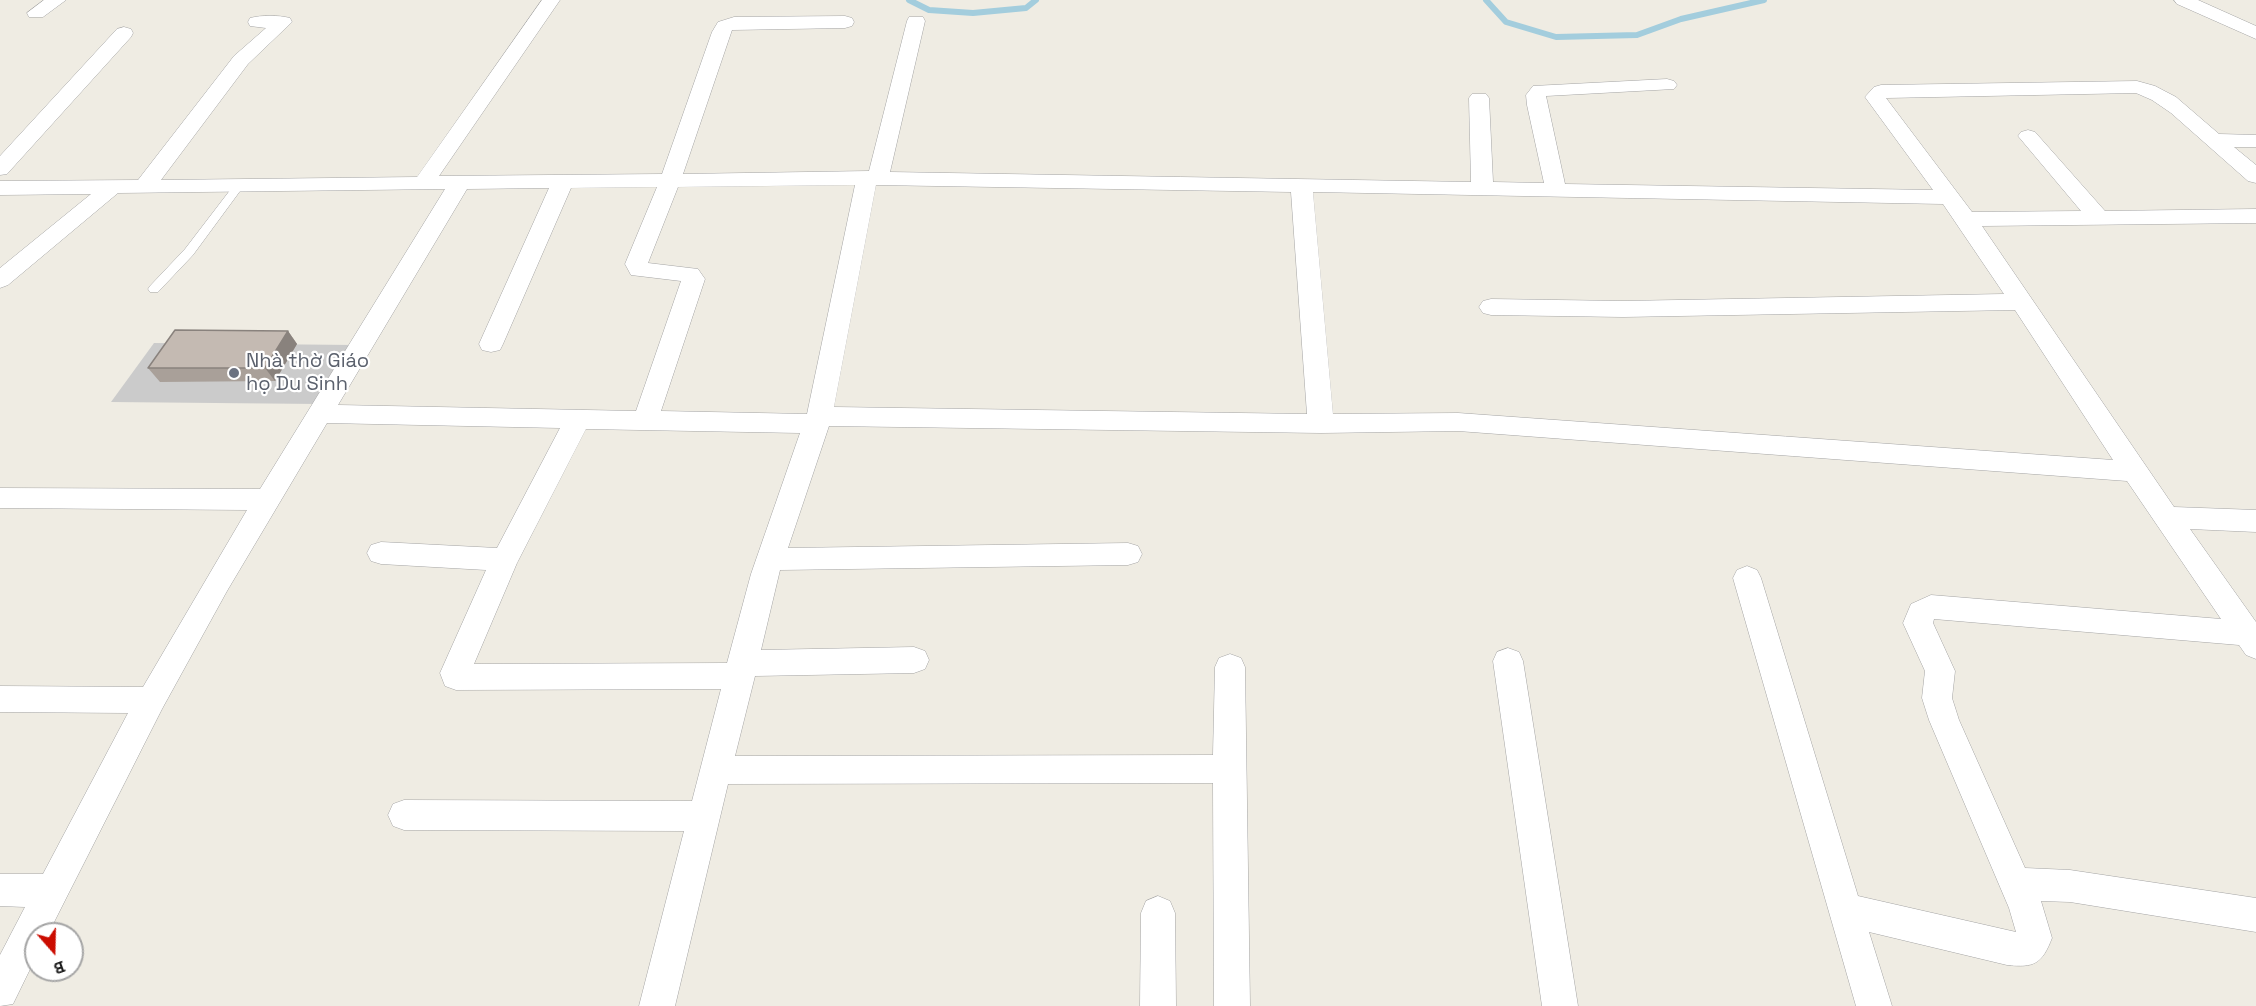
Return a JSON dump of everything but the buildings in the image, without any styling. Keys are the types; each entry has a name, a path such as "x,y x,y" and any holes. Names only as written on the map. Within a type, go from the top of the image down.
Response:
{"street":[{"path":"36,13 57,0"},
{"path":"423,184 551,0"},
{"path":"2184,0 2256,33"},
{"path":"2230,21 2247,12"},
{"path":"657,1006 740,670 771,559 818,420 872,178 916,21"},
{"path":"143,188 241,60 283,22 257,22"},
{"path":"645,422 693,285 690,274 637,269 638,258 670,181 725,26 734,23 845,22"},
{"path":"0,169 124,33"},
{"path":"1556,189 1537,105 1536,95 1540,90 1666,85"},
{"path":"2247,623 2134,472 1966,219 1875,97 1881,92 2137,87 2163,96 2256,176"},
{"path":"1479,98 1482,188"},
{"path":"2028,136 2099,218"},
{"path":"2214,140 2256,141"},
{"path":"0,188 110,189 872,178 1950,197"},
{"path":"491,344 563,182"},
{"path":"0,991 151,700 217,583 459,184"},
{"path":"1301,184 1321,424"},
{"path":"0,280 110,189"},
{"path":"1966,219 2256,216"},
{"path":"1491,307 1568,310 1684,310 1842,304 2021,302"},
{"path":"321,414 645,422 818,420 1321,424 1458,422 2134,472"},
{"path":"577,421 503,563 455,673 456,677 740,670 914,660"},
{"path":"0,498 268,500"},
{"path":"2166,517 2256,521"},
{"path":"381,553 498,558 503,563"},
{"path":"771,559 1128,554"},
{"path":"1747,578 1874,1006"},
{"path":"1847,910 2007,948 2026,950 2035,938 2025,904 1944,720 1937,698 1940,671 1918,624 1921,612 1931,607 2247,623"},
{"path":"1508,661 1560,1006"},
{"path":"1230,667 1232,1006"},
{"path":"0,699 151,700"},
{"path":"715,770 1229,769"},
{"path":"404,815 704,816"},
{"path":"2015,884 2070,886 2256,915"},
{"path":"0,890 51,891"},
{"path":"1158,913 1158,1006"}],"lane":[{"path":"154,289 189,252 238,187"}],"shaded area":[{"name":"Nhà thờ Giáo họ Du Sinh","path":"154,343 354,345 319,404 111,402"}],"waterway":[{"path":"909,0 929,10 973,13 1026,8 1036,0"},
{"path":"1486,0 1506,22 1556,37 1637,35 1681,19 1764,0"}],"place":[{"name":"Nhà thờ Giáo họ Du Sinh","path":"234,373"}]}
